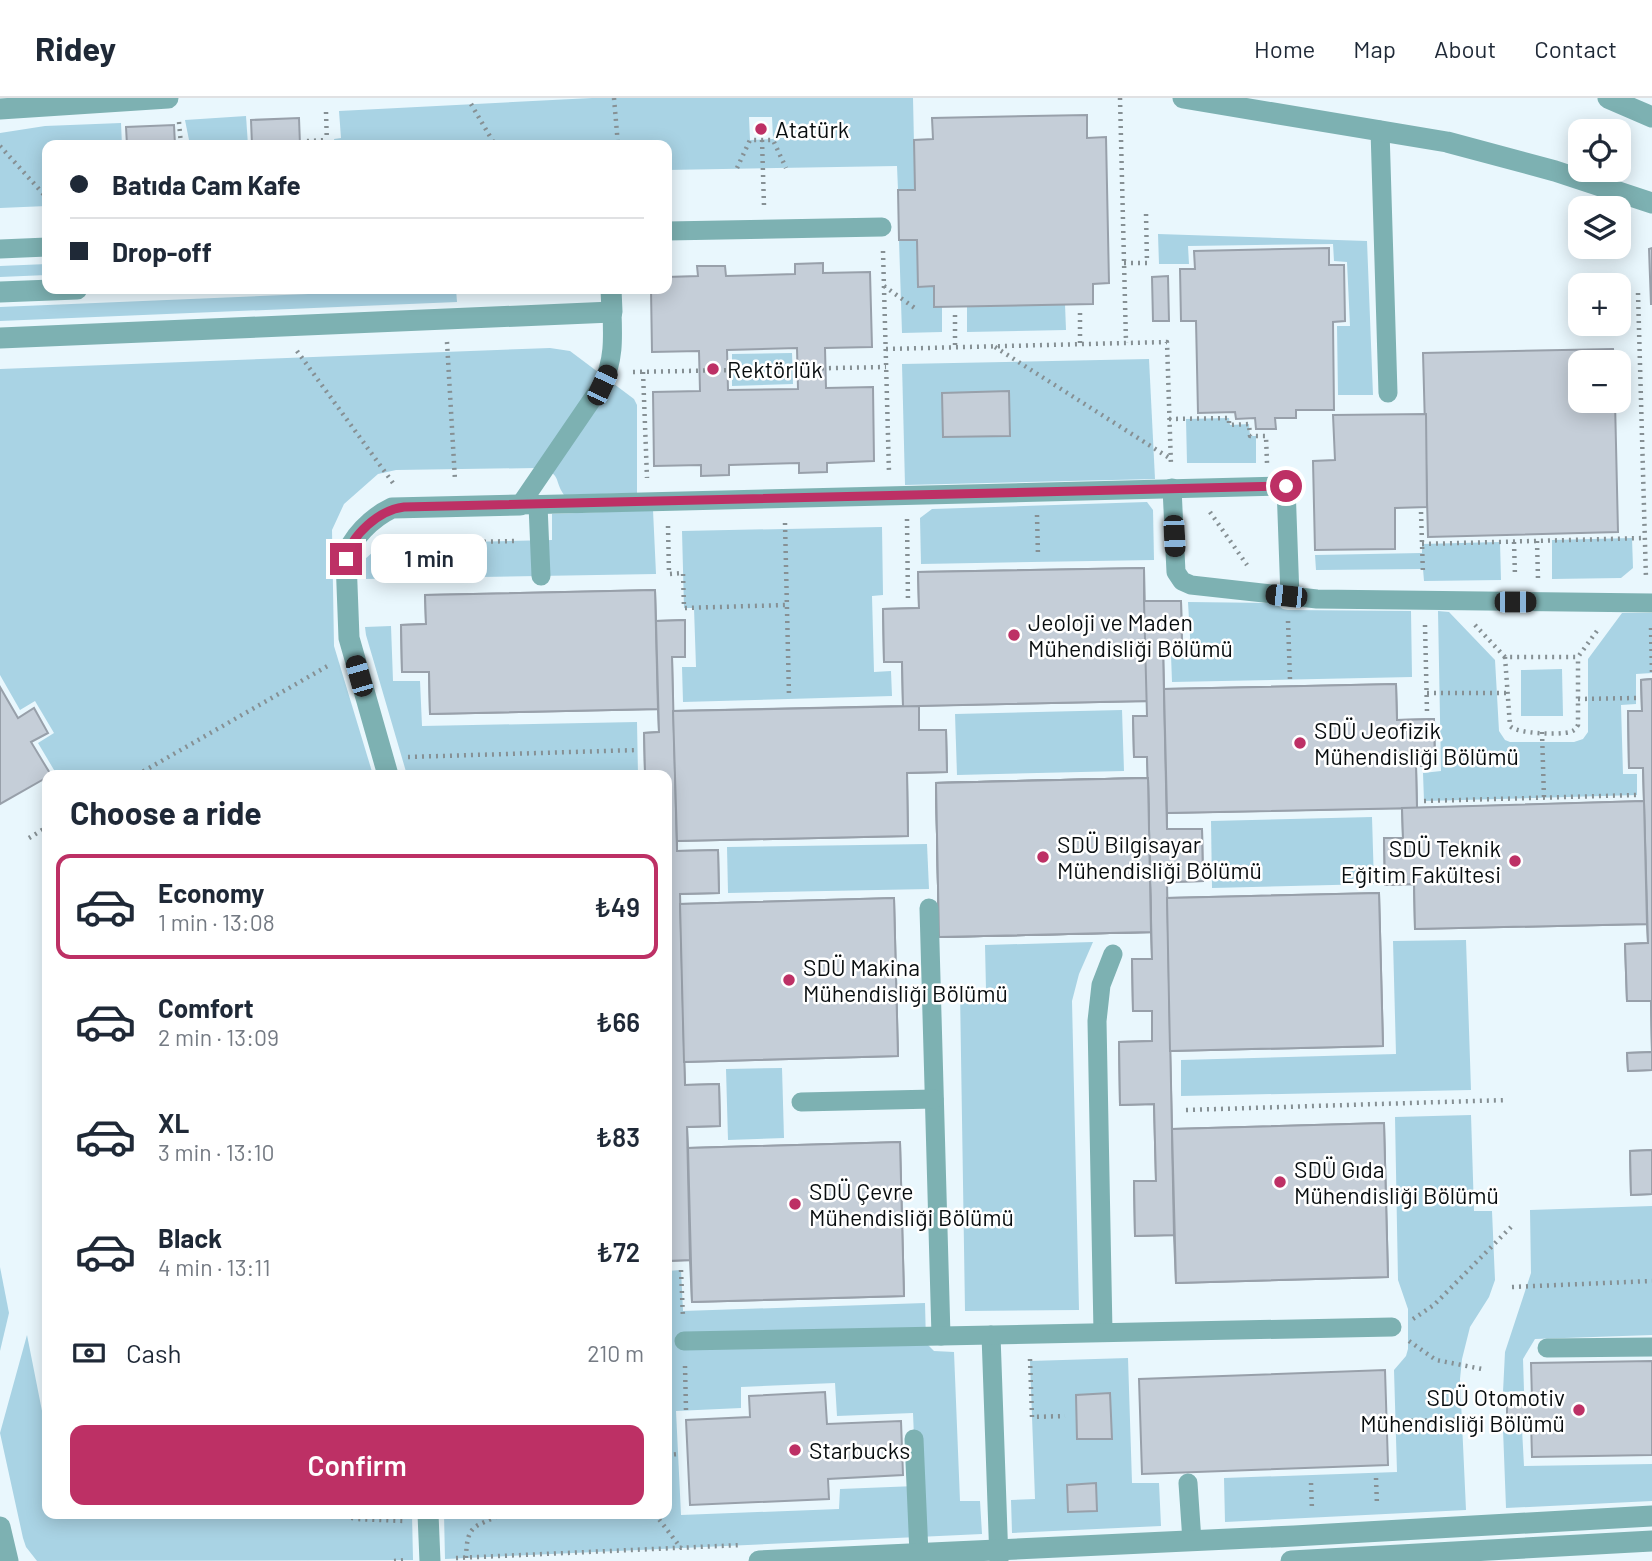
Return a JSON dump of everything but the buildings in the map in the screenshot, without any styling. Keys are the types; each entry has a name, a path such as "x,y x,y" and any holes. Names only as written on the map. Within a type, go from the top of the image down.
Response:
{"street":[{"path":"0,109 168,98"},
{"path":"1183,98 1447,142 1495,154 1652,203"},
{"path":"1608,98 1652,117"},
{"path":"0,292 42,290"},
{"path":"0,338 612,312 611,294"},
{"path":"387,770 349,638 346,559 348,549 383,513 393,508 529,505"},
{"path":"755,1553 999,1555 1192,1541 1652,1516"},
{"path":"420,1519 437,1560"},
{"path":"0,1527 8,1561"},
{"path":"1294,1536 1294,1561 1652,1541"}],"lane":[{"path":"1380,130 1388,393"},
{"path":"672,230 882,227"},
{"path":"0,249 42,247"},
{"path":"541,576 529,505 605,379 613,351 612,312"},
{"path":"529,505 1286,486 1289,603"},
{"path":"1172,488 1176,568 1182,581 1191,585 1289,603 1424,600 1649,603"},
{"path":"929,908 941,1336"},
{"path":"1103,1332 1097,1021 1101,985 1113,954"},
{"path":"801,1102 934,1099"},
{"path":"684,1341 1392,1327"},
{"path":"990,1335 999,1555"},
{"path":"1547,1348 1652,1347"},
{"path":"914,1439 919,1554"},
{"path":"1188,1483 1192,1541"}],"path":[{"path":"614,98 618,140"},
{"path":"1120,98 1126,343"},
{"path":"471,104 492,140"},
{"path":"326,112 327,140"},
{"path":"737,168 750,140 773,139 786,168"},
{"path":"762,140 765,229"},
{"path":"0,146 42,192"},
{"path":"1124,263 1147,263 1146,213"},
{"path":"882,227 889,485"},
{"path":"884,286 916,309"},
{"path":"1638,292 1649,603"},
{"path":"1080,313 1080,344"},
{"path":"955,315 955,347"},
{"path":"447,341 454,467"},
{"path":"886,349 1167,342 1172,488"},
{"path":"994,346 1171,459"},
{"path":"295,348 388,477"},
{"path":"631,372 886,366"},
{"path":"643,372 646,476"},
{"path":"1169,419 1229,418 1229,425 1249,424 1250,436 1266,436"},
{"path":"1037,492 1038,556"},
{"path":"906,495 908,602"},
{"path":"667,501 669,574 683,573 684,608 786,605"},
{"path":"1421,512 1427,712"},
{"path":"1422,544 1645,538"},
{"path":"1537,541 1538,602"},
{"path":"1514,542 1515,602"},
{"path":"785,543 789,696"},
{"path":"1289,603 1290,680"},
{"path":"1470,621 1505,657 1508,722 1513,730 1542,732 1568,732 1577,729 1578,657 1602,624"},
{"path":"1651,625 1652,673"},
{"path":"1505,657 1578,657"},
{"path":"146,770 338,660"},
{"path":"1427,693 1507,693"},
{"path":"1578,699 1636,698"},
{"path":"1542,732 1544,798"},
{"path":"402,757 638,750"},
{"path":"1424,801 1637,795"},
{"path":"29,838 42,830"},
{"path":"1186,1110 1507,1100"},
{"path":"1392,1327 1416,1318 1434,1305 1511,1227"},
{"path":"1512,1287 1652,1282"},
{"path":"1392,1327 1436,1360 1482,1369"},
{"path":"1029,1334 1032,1417 1065,1416"},
{"path":"1404,1421 1484,1419"},
{"path":"672,1455 678,1454"},
{"path":"1376,1478 1377,1515"},
{"path":"1311,1483 1312,1518"},
{"path":"466,1558 468,1534 472,1529 492,1519"},
{"path":"659,1519 681,1548"},
{"path":"437,1560 681,1548 755,1553"}],"shaded area":[{"path":"592,98 913,98 915,190 898,190 897,166 672,170 672,140 334,140 341,138 339,111","holes":["749,117 772,117 773,139 750,140"]},
{"path":"246,116 248,140 189,140 185,120"},
{"path":"121,123 122,140 42,140 42,206 0,208 0,133 45,126"},
{"path":"1158,234 1367,241 1373,395 1338,395 1337,326 1350,326 1347,262 1334,261 1333,244 1188,246 1189,264 1159,264"},
{"path":"899,240 917,240 918,287 934,286 934,307 942,307 942,332 902,333"},
{"path":"42,264 42,275 0,277 0,266"},
{"path":"311,294 456,294 457,302 0,321 0,307"},
{"path":"1065,304 1066,330 967,332 967,307"},
{"path":"550,348 570,351 634,399 637,405 637,493 564,495 554,475 536,468 396,470 378,474 344,504 332,530 334,646 371,770 54,770 38,743 54,733 35,701 20,710 0,675 0,369"},
{"path":"792,353 793,384 732,386 732,354"},
{"path":"1149,359 1155,479 905,485 902,364"},
{"path":"1229,418 1230,425 1249,424 1250,436 1256,436 1256,463 1187,463 1186,419"},
{"path":"1147,502 1153,510 1154,560 921,564 920,518 932,509"},
{"path":"653,510 656,574 364,579 365,559 382,544 552,540 552,514"},
{"path":"882,527 883,595 872,596 874,672 891,671 892,696 683,702 682,667 696,667 694,608 684,608 682,531"},
{"path":"1632,538 1633,568 1621,578 1552,579 1552,540"},
{"path":"1500,542 1501,580 1424,581 1423,569 1316,570 1315,555 1422,553 1422,544"},
{"path":"1188,602 1274,603 1288,610 1411,611 1412,677 1172,682 1171,655 1191,654"},
{"path":"1438,611 1449,612 1495,660 1499,731 1505,740 1510,742 1574,742 1583,739 1588,732 1588,659 1622,613 1652,613 1652,673 1636,674 1636,704 1621,705 1623,774 1637,774 1637,795 1424,801 1423,773 1441,771"},
{"path":"391,626 393,681 420,681 422,726 637,722 638,770 406,770 365,627"},
{"path":"1562,669 1563,716 1521,716 1521,670"},
{"path":"1122,710 1124,771 957,775 955,714"},
{"path":"1372,817 1374,884 1212,888 1211,821"},
{"path":"927,844 929,889 728,893 727,847"},
{"path":"1466,940 1471,1090 1181,1096 1181,1060 1396,1054 1393,941"},
{"path":"1093,942 1079,974 1072,1001 1079,1310 965,1311 960,991 986,990 985,945"},
{"path":"782,1068 784,1138 728,1140 726,1069"},
{"path":"1471,1115 1474,1211 1492,1211 1495,1280 1489,1297 1470,1327 1462,1359 1460,1379 1466,1510 1225,1522 1224,1478 1397,1472 1394,1370 1406,1356 1408,1349 1408,1309 1398,1280 1395,1117"},
{"path":"1652,1206 1652,1335 1535,1339 1523,1359 1524,1391 1503,1392 1505,1352 1531,1273 1530,1210"},
{"path":"0,1267 9,1313 0,1351"},
{"path":"681,1270 683,1311 925,1303 926,1343 934,1351 954,1352 960,1501 980,1501 982,1534 445,1559 444,1519 672,1519 672,1271","holes":["835,1383 837,1416 913,1413 916,1486 840,1489 839,1509 681,1515 676,1411 741,1408 741,1387"]},
{"path":"27,1335 42,1411 42,1519 412,1519 413,1560 37,1561 26,1547 23,1538 0,1433"},
{"path":"1128,1358 1132,1483 1159,1483 1161,1526 1012,1533 1011,1500 1035,1499 1030,1361"},
{"path":"1503,1429 1522,1429 1524,1466 1652,1464 1652,1501 1506,1508"}],"place":[{"name":"Atatürk","path":"761,129"},
{"name":"Rektörlük","path":"713,369"},
{"name":"Jeoloji ve Maden Mühendisliği Bölümü","path":"1014,635"},
{"name":"SDÜ Jeofizik Mühendisliği Bölümü","path":"1300,743"},
{"name":"SDÜ Bilgisayar Mühendisliği Bölümü","path":"1043,857"},
{"name":"SDÜ Teknik Eğitim Fakültesi","path":"1515,861"},
{"name":"SDÜ Makina Mühendisliği Bölümü","path":"789,980"},
{"name":"SDÜ Gıda Mühendisliği Bölümü","path":"1280,1182"},
{"name":"SDÜ Çevre Mühendisliği Bölümü","path":"795,1204"},
{"name":"SDÜ Otomotiv Mühendisliği Bölümü","path":"1579,1410"},
{"name":"Starbucks","path":"795,1450"}],"route":[{"path":"346,559 353,541 383,513 404,507 1286,486"}]}
